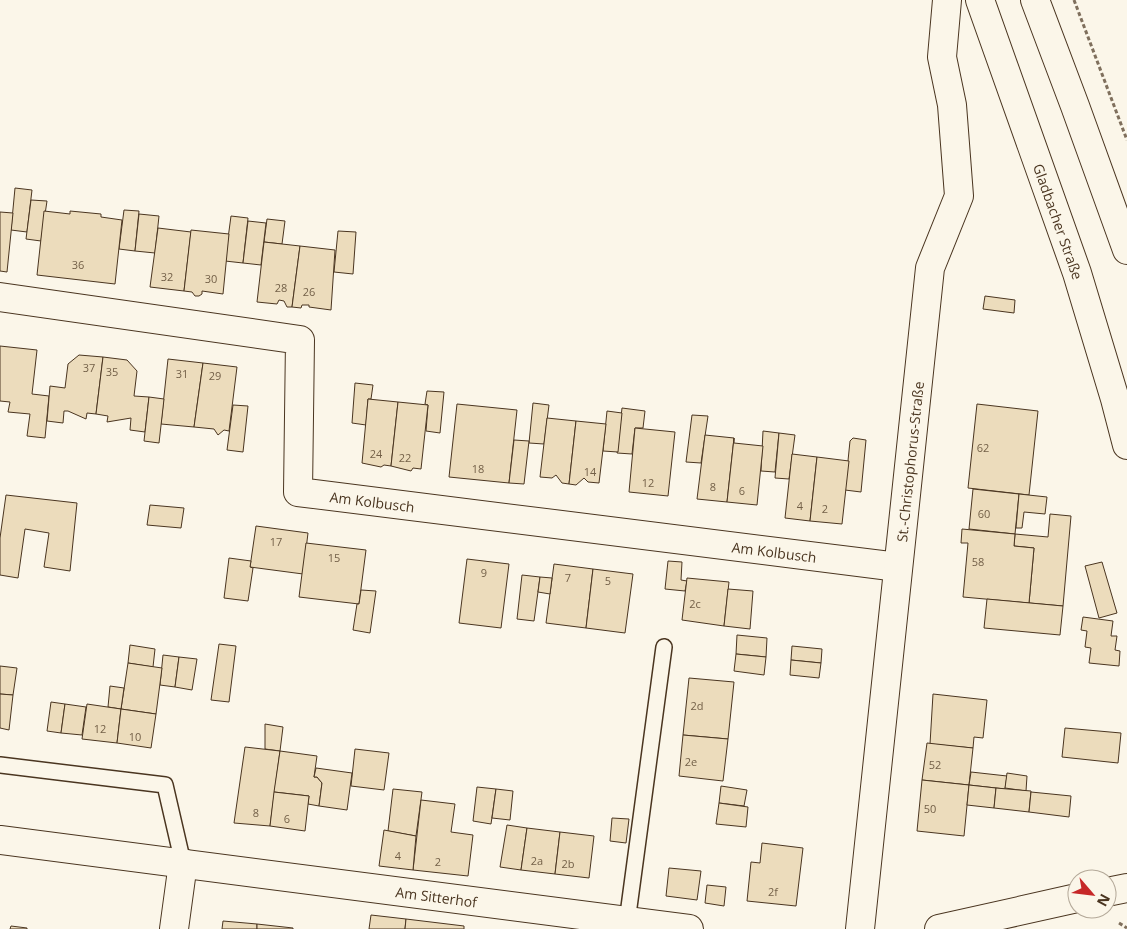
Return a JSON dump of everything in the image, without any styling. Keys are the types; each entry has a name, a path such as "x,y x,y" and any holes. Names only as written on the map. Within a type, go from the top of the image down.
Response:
{"street":[{"name":"St.-Christophorus-Straße","path":"860,929 930,268 959,196 952,105 942,57 947,0"},
{"name":"Gladbacher Straße","path":"980,0 1077,273 1127,445"},
{"path":"1035,0 1127,250"},
{"name":"Am Kolbusch","path":"0,297 300,340 298,492 898,567"},
{"name":"Am Sitterhof","path":"0,840 689,929"},
{"path":"174,929 183,863"},
{"path":"939,929 1067,900"}],"lane":[{"path":"627,922 664,647"},
{"path":"0,765 166,785 183,863"}],"path":[{"path":"1074,0 1127,140"}],"building":[{"path":"15,188 32,190 27,232 11,230"},
{"path":"31,200 47,201 41,241 26,239"},
{"path":"124,210 139,211 135,251 119,249"},
{"path":"44,211 70,214 70,211 101,214 101,217 122,220 115,284 37,275"},
{"path":"0,212 13,213 7,272 0,271"},
{"path":"139,214 159,216 155,253 135,251"},
{"path":"231,216 248,218 243,263 225,261"},
{"path":"267,219 285,221 282,244 264,242"},
{"path":"248,221 266,223 261,265 243,263"},
{"path":"158,228 191,232 184,291 150,287"},
{"path":"191,230 229,234 223,294 202,291 202,294 195,296 192,292 184,291"},
{"path":"338,231 356,232 353,274 334,272"},
{"path":"264,242 300,246 292,307 287,307 284,301 279,300 277,304 257,302"},
{"path":"300,246 335,250 331,310 309,307 309,305 302,305 301,308 292,307"},
{"path":"985,296 1015,300 1014,313 983,309"},
{"path":"0,346 37,350 32,394 49,396 45,438 27,436 30,414 8,412 10,402 0,401"},
{"path":"79,355 103,357 96,414 87,413 86,419 64,411 63,423 47,421 50,386 65,388 68,364"},
{"path":"103,357 127,360 137,371 134,396 149,397 145,432 130,430 131,418 107,422 108,416 96,414"},
{"path":"168,359 203,363 194,427 161,424"},
{"path":"203,363 237,367 229,431 224,430 218,435 214,429 194,427"},
{"path":"355,383 373,385 371,399 368,399 366,425 352,423"},
{"path":"427,391 444,392 440,433 426,431 428,405 425,404"},
{"path":"149,397 164,399 159,443 144,441"},
{"path":"368,399 398,402 391,466 384,465 381,467 362,463"},
{"path":"398,402 428,405 421,469 413,468 411,471 391,466"},
{"path":"533,403 549,405 544,444 529,443"},
{"path":"457,404 517,410 509,483 449,477"},
{"path":"977,404 1038,411 1029,495 968,488"},
{"path":"233,405 248,406 243,452 227,450"},
{"path":"622,408 645,411 643,428 635,428 632,454 617,453"},
{"path":"607,411 622,413 618,452 603,451"},
{"path":"692,415 708,416 701,463 686,462"},
{"path":"547,418 576,421 569,484 562,483 556,475 552,478 540,477"},
{"path":"576,421 606,424 599,483 588,482 584,478 576,485 569,484"},
{"path":"635,428 675,432 668,496 629,492"},
{"path":"763,431 779,433 775,472 761,471"},
{"path":"779,433 795,435 789,479 775,478"},
{"path":"705,435 734,438 727,502 697,499"},
{"path":"734,438 734,443 763,446 757,505 727,502"},
{"path":"853,438 866,440 861,492 845,490 850,441"},
{"path":"514,440 529,441 524,484 509,483"},
{"path":"792,454 817,457 810,521 785,518"},
{"path":"817,457 849,461 842,524 810,521"},
{"path":"973,489 1019,494 1015,534 969,529"},
{"path":"1019,494 1047,497 1045,514 1024,512 1022,528 1016,528"},
{"path":"6,495 77,503 70,571 44,567 49,533 25,529 18,578 0,575 0,538"},
{"path":"150,505 184,508 181,528 147,525"},
{"path":"1050,514 1071,516 1063,606 1029,603 1034,548 1014,546 1015,534 1048,537"},
{"path":"256,526 308,533 303,574 250,567"},
{"path":"962,529 1015,534 1014,546 1034,548 1029,603 963,597 968,543 961,543"},
{"path":"306,543 366,550 359,604 299,597"},
{"path":"229,558 251,561 250,567 253,568 248,601 224,598"},
{"path":"467,559 509,564 501,628 459,623"},
{"path":"668,561 682,562 681,580 687,581 685,591 665,589"},
{"path":"1102,562 1117,613 1099,618 1085,566"},
{"path":"554,564 593,569 586,628 546,623"},
{"path":"593,569 633,574 625,633 586,628"},
{"path":"522,575 540,577 534,621 517,619"},
{"path":"540,577 552,578 550,594 538,592"},
{"path":"687,578 729,582 724,626 682,620"},
{"path":"728,589 753,591 750,629 724,626"},
{"path":"361,590 376,591 370,633 353,630"},
{"path":"987,599 1063,606 1060,635 984,628"},
{"path":"1083,617 1113,621 1111,636 1117,636 1115,650 1120,651 1119,666 1089,663 1091,648 1085,647 1087,631 1081,630"},
{"path":"737,635 767,638 766,657 736,654"},
{"path":"219,644 236,646 229,702 211,700"},
{"path":"130,645 155,649 153,667 128,663"},
{"path":"792,646 822,649 821,663 791,660"},
{"path":"736,654 766,657 764,675 734,671"},
{"path":"163,655 179,657 175,687 160,685"},
{"path":"179,657 197,659 192,690 175,687"},
{"path":"791,660 821,663 819,678 790,675"},
{"path":"128,663 162,668 156,714 121,709"},
{"path":"0,666 17,668 13,695 0,694"},
{"path":"689,678 734,682 728,739 683,735"},
{"path":"110,686 124,688 121,709 108,707"},
{"path":"0,694 13,695 9,730 0,728"},
{"path":"933,694 987,700 983,738 974,737 973,748 930,744"},
{"path":"51,702 65,704 61,733 47,731"},
{"path":"65,704 86,707 82,735 61,733"},
{"path":"87,704 121,709 117,743 82,739"},
{"path":"121,709 156,714 151,748 117,743"},
{"path":"265,724 283,727 280,751 265,749"},
{"path":"1065,728 1121,733 1118,763 1062,757"},
{"path":"683,735 728,739 723,781 679,776"},
{"path":"927,743 973,748 969,785 922,780"},
{"path":"245,747 280,751 270,826 234,823"},
{"path":"355,749 389,753 384,790 351,786"},
{"path":"280,751 317,756 314,777 317,777 322,783 319,806 308,804 309,796 274,792"},
{"path":"316,768 352,773 347,810 319,806 322,783 317,777 314,777"},
{"path":"971,772 1007,776 1005,789 969,785"},
{"path":"1007,773 1027,776 1026,791 1005,788"},
{"path":"922,780 969,785 964,836 917,831"},
{"path":"969,785 996,788 994,808 967,805"},
{"path":"721,786 747,790 744,806 719,803"},
{"path":"477,787 496,789 491,824 473,821"},
{"path":"996,788 1031,791 1029,812 994,808"},
{"path":"393,789 422,792 416,836 388,831"},
{"path":"496,789 513,791 510,820 492,818"},
{"path":"274,792 309,796 305,831 270,826"},
{"path":"1031,792 1071,796 1069,817 1029,812"},
{"path":"421,800 455,804 451,832 473,835 468,876 413,870"},
{"path":"719,803 748,807 746,827 716,824"},
{"path":"612,818 629,819 626,843 610,841"},
{"path":"507,825 527,828 521,870 500,867"},
{"path":"527,828 560,832 555,874 521,870"},
{"path":"384,830 416,836 413,870 379,866"},
{"path":"560,832 594,836 589,878 555,874"},
{"path":"762,843 803,848 796,906 747,901 751,862 760,863"},
{"path":"669,868 701,871 697,900 666,896"},
{"path":"707,885 726,887 724,906 705,903"},
{"path":"371,915 406,919 405,929 369,929"},
{"path":"406,919 464,926 464,929 405,929"},
{"path":"223,921 257,924 257,929 222,929"},
{"path":"257,924 293,928 293,929 257,929"},
{"path":"11,926 27,928 27,929 10,929"}]}
